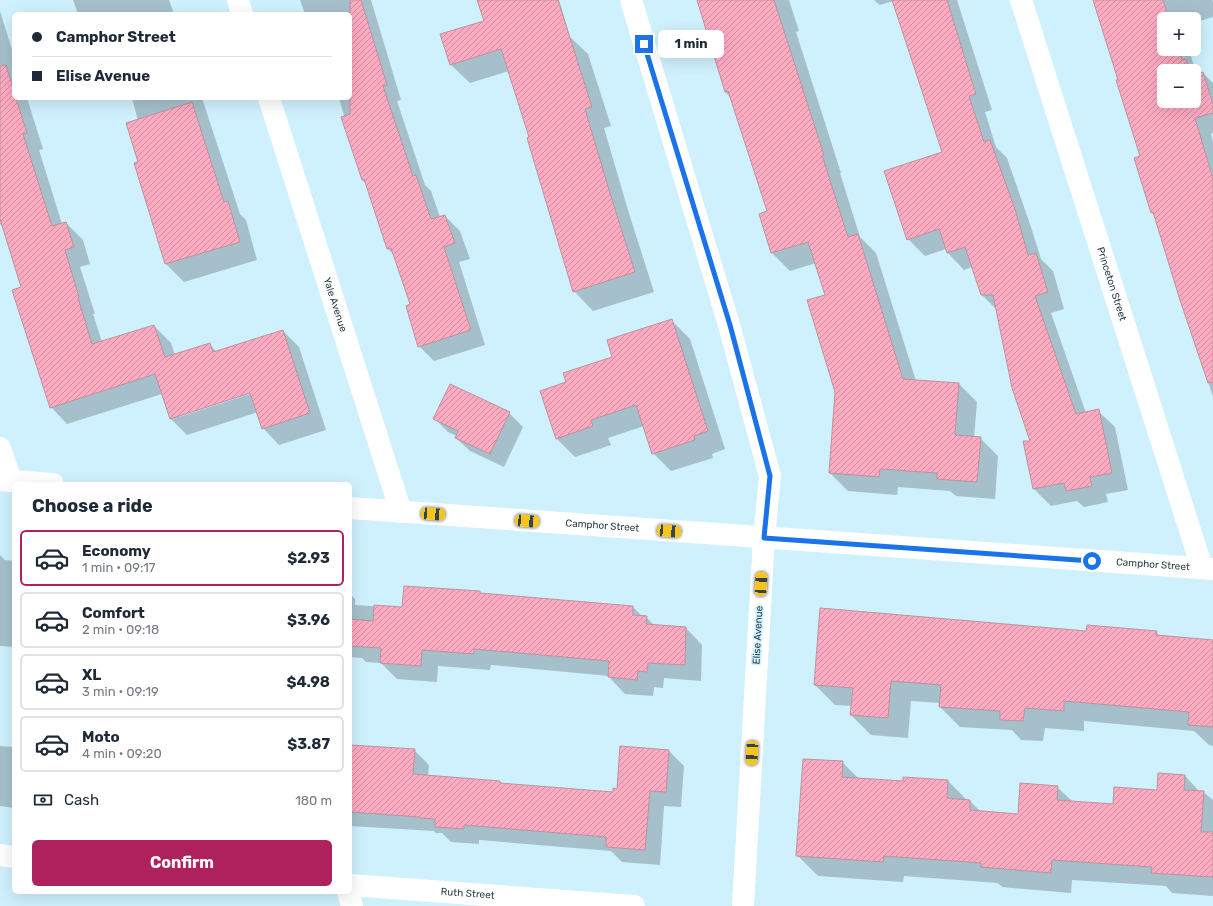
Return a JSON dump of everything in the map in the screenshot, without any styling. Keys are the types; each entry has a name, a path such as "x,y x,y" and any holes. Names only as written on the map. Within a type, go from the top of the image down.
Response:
{"street":[{"path":"238,0 241,12"},
{"name":"Elise Avenue","path":"631,0 730,325 770,476 764,538 743,906"},
{"name":"Princeton Street","path":"1021,0 1207,569"},
{"name":"Yale Avenue","path":"270,100 401,512"},
{"path":"0,448 5,480 29,482"},
{"name":"Camphor Street","path":"352,508 1207,569"},
{"path":"0,856 12,857"},
{"name":"Ruth Street","path":"352,885 634,906"},
{"path":"349,894 352,906"}],"building":[{"path":"350,0 361,0 387,85 383,86 413,176 416,175 431,219 445,215 455,243 444,247 471,330 418,347 406,306 410,304 391,248 387,249 364,179 362,180 341,117 350,114 350,100 352,100 352,12 350,12"},
{"path":"477,0 558,0 592,107 585,109 635,272 573,292 527,138 529,137 501,49 450,65 440,34 484,21"},
{"path":"697,0 774,0 824,155 822,155 848,237 858,234 903,379 959,383 955,435 981,437 977,482 937,479 937,473 880,469 879,477 829,473 835,392 807,300 825,295 808,242 771,253 759,214 767,211 728,91 725,92"},
{"path":"892,0 947,0 976,94 969,96 984,142 990,140 1015,209 1028,255 1036,253 1048,292 1035,296 1076,414 1099,409 1112,473 1090,477 1092,486 1066,491 1064,483 1033,489 1023,441 1030,441 1012,388 993,295 981,295 965,247 947,253 939,229 907,240 884,171 942,152"},
{"path":"1093,0 1163,0 1167,12 1157,12 1157,56 1181,56 1182,60 1186,59 1187,64 1157,64 1157,108 1201,108 1201,73 1203,72 1213,104 1213,113 1195,118 1213,179 1213,382 1208,383 1179,297 1153,212 1151,213 1134,158 1140,156 1116,80 1118,80"},
{"path":"6,65 12,84 12,100 17,100 27,133 23,134 52,226 66,222 74,247 65,250 92,344 154,325 165,357 210,343 213,352 283,330 310,413 262,429 250,393 170,419 155,374 50,408 12,290 21,287 0,219 0,66"},
{"path":"192,102 224,202 228,201 240,242 165,264 134,163 138,162 126,123"},
{"path":"672,319 708,431 694,436 695,440 652,454 636,405 591,420 593,426 556,439 540,391 566,382 563,373 612,357 607,340"},
{"path":"450,384 510,412 490,454 455,438 458,431 433,419"},
{"path":"404,586 480,591 480,593 633,606 633,615 647,616 646,624 686,627 685,665 648,663 647,672 638,671 637,680 608,677 609,661 474,649 474,654 422,650 421,666 380,663 381,648 352,646 352,619 373,621 374,605 402,607"},
{"path":"820,608 1086,631 1087,625 1157,631 1156,635 1213,640 1213,727 1188,725 1189,712 1064,701 1064,711 1025,708 1023,721 1000,720 1000,711 939,707 941,685 891,681 888,718 850,715 853,688 814,685"},
{"path":"352,745 415,749 413,774 613,792 613,788 617,789 620,746 669,750 666,792 650,791 645,850 606,847 606,837 464,825 464,829 435,827 435,819 352,812"},
{"path":"803,759 843,761 842,777 903,781 903,777 948,780 947,798 970,800 970,810 1018,814 1020,783 1058,786 1057,800 1113,804 1114,787 1157,790 1158,773 1185,775 1184,790 1204,791 1201,832 1213,832 1213,877 1151,873 1152,867 1052,860 1051,873 981,867 981,863 884,856 883,862 796,856"}],"route":[{"path":"644,44 730,325 770,476 764,538 1092,561"}]}
